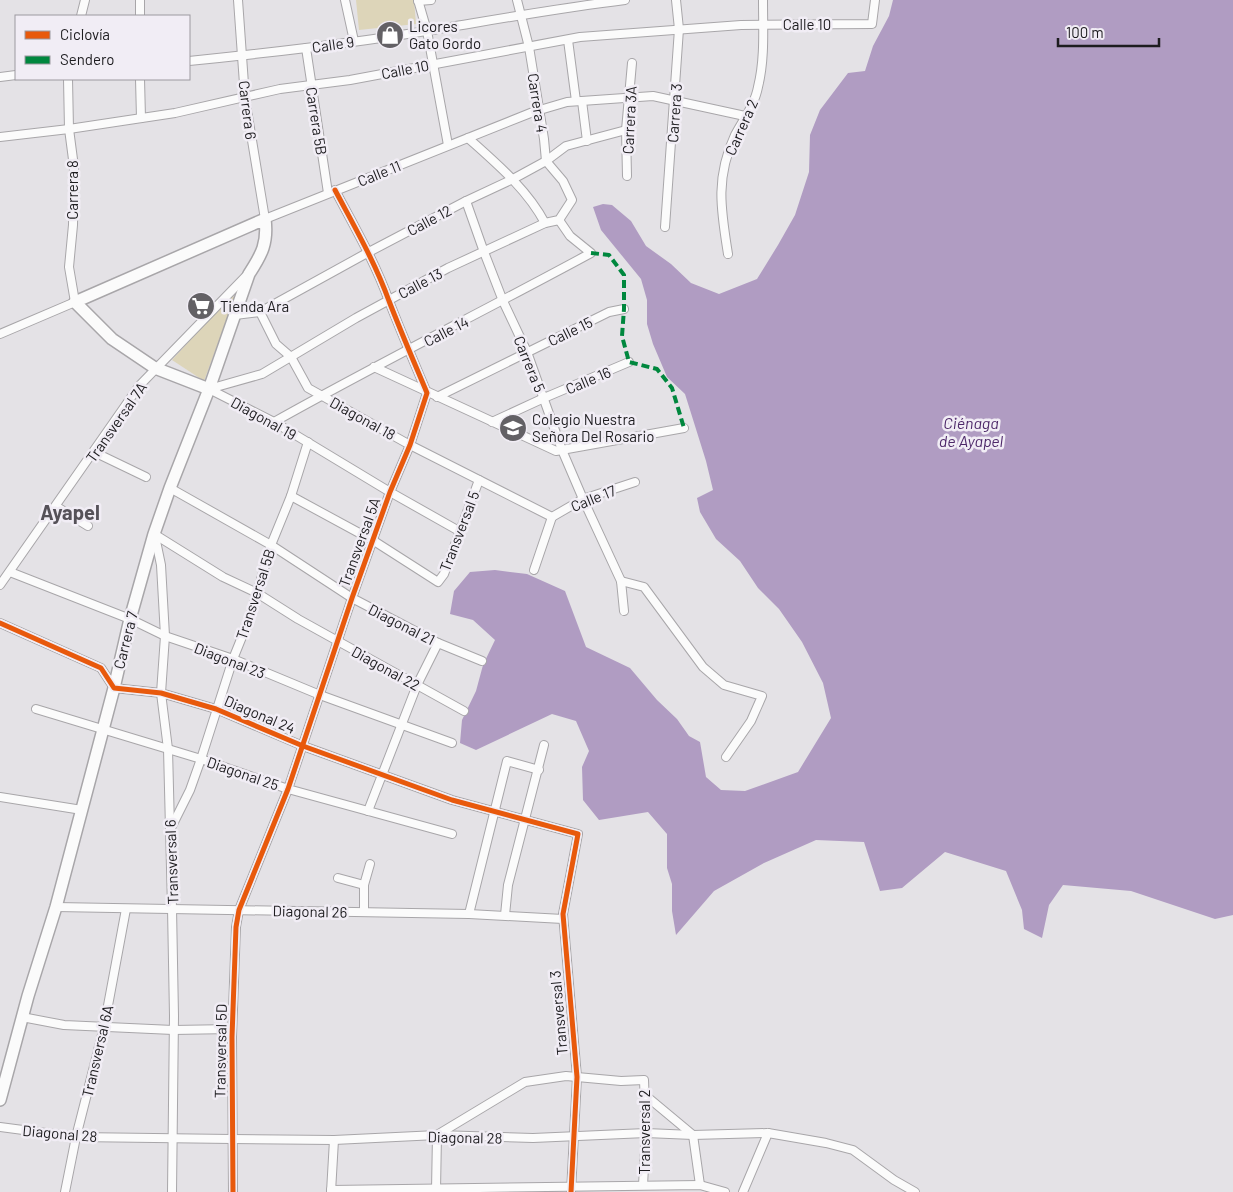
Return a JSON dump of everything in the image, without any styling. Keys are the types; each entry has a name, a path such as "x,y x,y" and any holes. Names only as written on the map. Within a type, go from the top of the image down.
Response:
{"main road":[{"name":"Carrera 7","path":"0,1100 22,1017 56,907 114,688 130,619 154,534 170,488 210,389 249,274 260,257 267,234 265,219"},
{"name":"Calle 11","path":"75,302 265,219"},
{"name":"Diagonal 19","path":"75,302 112,339 156,368 210,389"}],"street":[{"path":"81,15 85,0"},
{"path":"140,0 140,15"},
{"name":"Carrera 6","path":"238,0 245,98 265,219"},
{"path":"345,0 354,41"},
{"path":"431,0 418,0 427,31 448,146"},
{"name":"Carrera 4","path":"517,0 529,47 546,161"},
{"name":"Calle 9","path":"190,61 306,48 626,0"},
{"name":"Carrera 3","path":"665,227 679,29 676,0"},
{"name":"Carrera 2","path":"728,254 720,203 723,169 734,137 758,89 763,57 763,0"},
{"name":"Calle 10","path":"0,137 141,118 245,98 280,89 311,86 568,40 679,29 763,25 872,24 875,0"},
{"path":"568,40 587,140"},
{"name":"Carrera 5B","path":"306,48 311,86 331,192"},
{"name":"Carrera 3A","path":"626,176 626,130 632,63"},
{"path":"0,77 15,75"},
{"name":"Carrera 8","path":"68,80 68,129 74,166 73,225 69,267 75,302"},
{"path":"140,80 141,118"},
{"name":"Calle 11","path":"265,219 539,110 579,101 653,96 745,116"},
{"name":"Calle 12","path":"235,315 260,312 368,252 513,179 546,161 566,146 626,130"},
{"path":"468,138 513,179 538,210 544,223"},
{"path":"546,161 563,181 572,200 559,220"},
{"path":"331,192 368,252 427,393"},
{"name":"Carrera 5","path":"466,201 503,301 527,352 562,450 621,581 624,611"},
{"name":"Calle 13","path":"210,389 262,374 448,268 544,223 559,220"},
{"name":"Calle 14","path":"274,422 591,253 570,236 559,220"},
{"name":"Transversal 7A","path":"0,585 140,386 249,274"},
{"name":"Calle 11","path":"0,334 75,302"},
{"name":"Calle 15","path":"437,397 609,312 624,309"},
{"name":"Diagonal 18","path":"260,312 276,344 291,357 308,388 410,444 552,517"},
{"name":"Calle 16","path":"492,422 629,362"},
{"path":"374,367 556,451 684,428"},
{"name":"Diagonal 19","path":"210,389 274,422 458,531"},
{"name":"Transversal 5A","path":"239,910 288,789 352,598 390,492 410,444 427,393"},
{"name":"Transversal 5B","path":"170,829 190,790 233,659 250,617 271,545 308,442"},
{"path":"94,452 146,477"},
{"name":"Transversal 5","path":"374,541 438,582 447,566 458,531 479,480"},
{"name":"Calle 17","path":"552,517 583,499 635,482"},
{"name":"Diagonal 21","path":"170,488 271,545 352,598 438,643 482,661"},
{"path":"290,496 374,541"},
{"path":"56,506 88,526"},
{"path":"534,570 552,517"},
{"name":"Diagonal 22","path":"154,534 223,576 257,593 338,641 464,711"},
{"name":"Transversal 6","path":"154,534 161,565 165,636 161,693 168,749 172,908 174,1016 172,1192"},
{"name":"Diagonal 23","path":"10,572 130,619 165,636 233,659 320,696 452,743"},
{"path":"621,581 644,587 703,667 724,685 762,696 751,722 726,757"},
{"path":"0,623 101,668 114,688"},
{"path":"368,811 416,685 438,643"},
{"name":"Diagonal 24","path":"114,688 161,693 216,709 303,746 452,800 578,834"},
{"name":"Diagonal 25","path":"36,709 201,759 288,789 452,834"},
{"path":"504,915 508,885 544,745"},
{"path":"469,914 507,761 539,770"},
{"path":"0,797 82,810"},
{"name":"Transversal 3","path":"571,1189 577,1077 562,914 578,834"},
{"path":"364,912 364,885 370,864"},
{"path":"338,878 364,885"},
{"name":"Diagonal 26","path":"56,907 469,914 563,919"},
{"name":"Transversal 6A","path":"64,1192 104,1027 126,909"},
{"name":"Transversal 5D","path":"233,1192 232,1029 236,927 239,910"},
{"path":"22,1017 64,1025 173,1030 232,1029"},
{"path":"436,1190 437,1135 525,1082 566,1076 577,1077"},
{"name":"Transversal 2","path":"577,1077 621,1081 644,1080 646,1133 643,1185"},
{"path":"645,1095 694,1135 700,1185"},
{"name":"Diagonal 28","path":"0,1127 76,1137 334,1140 437,1135 533,1138 646,1133 694,1135 768,1133 826,1142 853,1150 894,1180 915,1192"},
{"path":"743,1192 768,1133"},
{"path":"334,1140 331,1191 571,1189 643,1185 700,1185 725,1192"}],"shaded area":[{"path":"356,0 414,0 416,24 359,30"},
{"path":"231,295 235,297 204,381 172,360"}],"water":[{"name":"Ciénaga de Ayapel","path":"893,0 1233,0 1233,915 1215,919 1131,891 1063,885 1049,905 1042,938 1024,929 1022,910 1006,871 945,852 902,888 880,891 864,842 816,840 764,863 714,891 676,935 672,911 672,884 667,868 667,834 648,812 599,820 583,800 582,767 589,751 576,721 552,714 476,750 460,743 462,720 476,691 483,665 495,640 473,620 450,614 454,591 470,572 495,570 527,574 565,591 586,647 630,668 657,700 677,719 689,736 700,742 706,777 721,790 745,791 798,772 831,718 823,683 802,642 779,609 758,588 740,561 716,539 700,512 697,498 713,490 685,394 667,377 653,344 647,324 647,300 641,279 601,230 593,207 603,204 612,205 631,221 646,246 671,264 691,283 719,294 757,279 795,215 809,172 810,135 820,110 848,73 865,71 873,46 889,16"}],"marked path":[{"path":"591,253 609,255 624,275 622,336 629,362 657,369 672,388 684,428"}],"cycle path":[{"path":"233,1192 232,1037 236,927 239,910 288,789 352,598 390,492 410,445 427,393 377,272 335,190"},
{"path":"0,623 101,668 114,688 161,693 216,709 303,746 452,800 578,834 563,914 577,1077 571,1192"}],"place":[{"name":"Licores Gato Gordo","path":"390,35"},
{"name":"Tienda Ara","path":"201,306"},
{"name":"Colegio Nuestra Señora Del Rosario","path":"513,428"}],"district":[{"name":"Ayapel","path":"70,512"}]}
